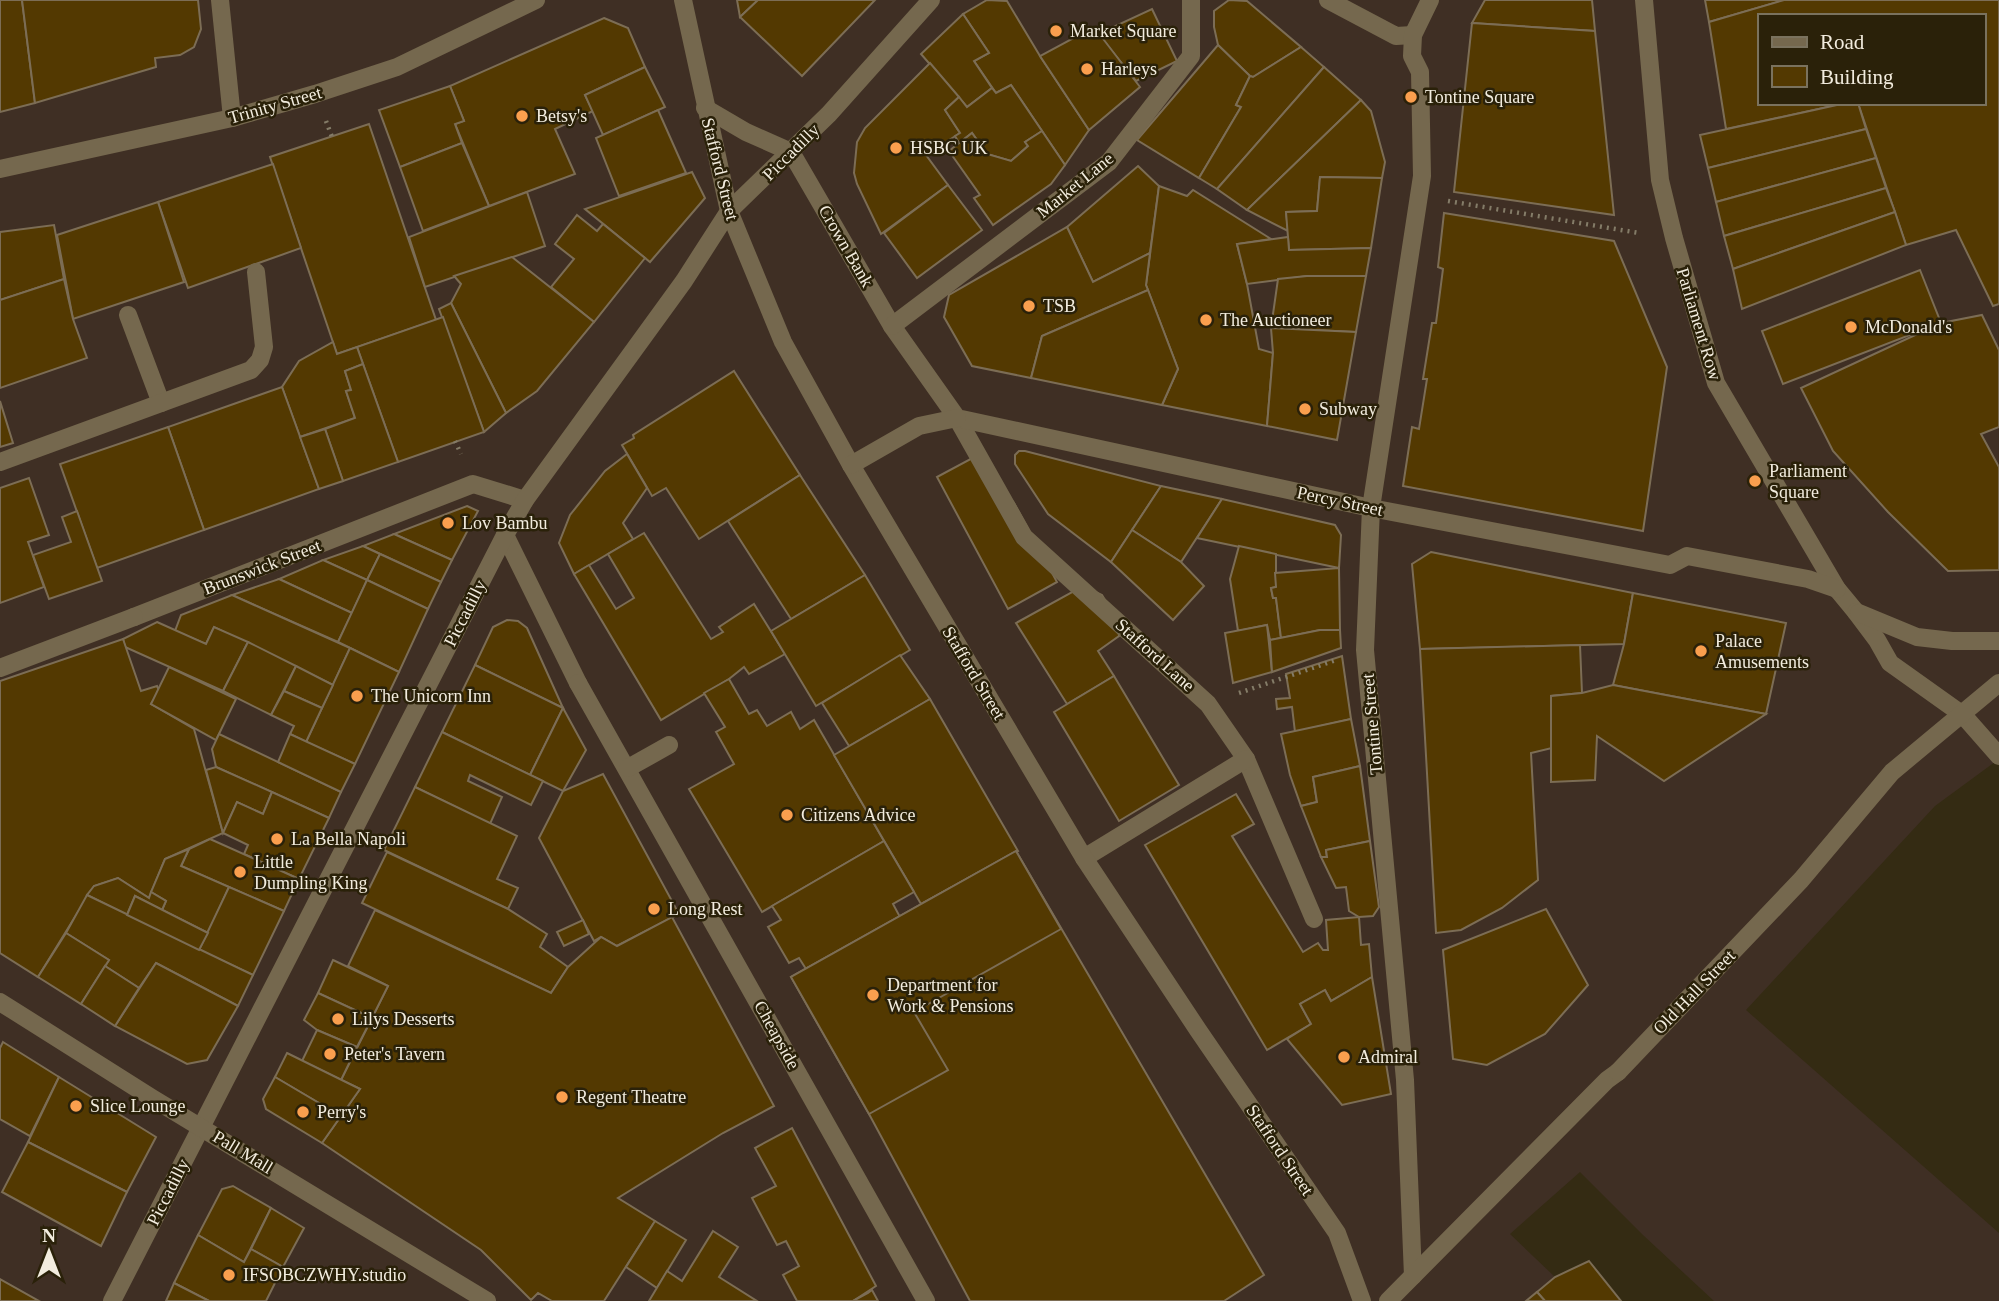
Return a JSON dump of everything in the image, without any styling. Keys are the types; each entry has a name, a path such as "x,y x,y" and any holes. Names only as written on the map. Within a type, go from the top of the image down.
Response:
{"street":[{"path":"220,0 232,118"},
{"name":"Stafford Street","path":"683,0 729,211 783,342 851,465 1084,858 1338,1233 1362,1301"},
{"name":"Piccadilly","path":"112,1301 525,500 684,281 729,211 829,114 931,0"},
{"name":"Market Lane","path":"892,326 1108,162 1191,55 1191,0"},
{"path":"1328,0 1396,36 1413,35 1430,0"},
{"name":"Parliament Row","path":"1644,0 1660,180 1716,383 1837,589 1877,640 1890,663 1963,715 1999,756"},
{"name":"Trinity Street","path":"0,169 232,118 397,67 530,1"},
{"name":"Tontine Street","path":"1413,35 1412,56 1420,72 1422,176 1371,508 1365,650 1405,1080 1413,1276"},
{"path":"705,108 746,132 791,152"},
{"name":"Crown Bank","path":"791,152 892,326 957,418"},
{"path":"0,462 251,370 260,360 264,347 256,272"},
{"path":"128,314 161,403"},
{"name":"Percy Street","path":"851,465 919,426 957,418 1371,508 1670,565 1687,556 1808,579 1837,589"},
{"name":"Stafford Lane","path":"957,418 1024,537 1208,704 1246,759 1314,919"},
{"name":"Brunswick Street","path":"0,668 473,484 525,500"},
{"name":"Cheapside","path":"505,536 578,683 926,1301"},
{"name":"Parliament Row","path":"1856,611 1917,637 1952,641 1999,641"},
{"name":"Old Hall Street","path":"1388,1301 1606,1080 1618,1072 1801,880 1892,772 1999,684"},
{"path":"628,768 669,745"},
{"path":"1084,858 1246,759"},
{"name":"Pall Mall","path":"0,1002 488,1301"}],"path":[{"path":"1419,196 1674,238"},
{"path":"1208,704 1365,650"}],"shaded area":[{"path":"0,0 1999,0 1999,759 1935,806 1746,1010 1999,1233 1999,1301 1714,1301 1580,1172 1510,1234 1555,1277 1526,1301 0,1301"}],"building":[{"path":"0,0 22,0 35,103 0,112"},
{"path":"22,0 198,0 201,29 194,47 180,55 155,58 156,67 35,103"},
{"path":"737,0 758,0 740,17"},
{"path":"758,0 875,0 802,76 740,17"},
{"path":"987,0 1007,1 1089,130 1065,165 1011,85 996,93 974,61 989,53 963,14"},
{"path":"1229,0 1247,1 1301,47 1253,77 1250,76 1218,45 1214,11"},
{"path":"1485,0 1592,0 1595,31 1472,23"},
{"path":"1705,0 1784,0 1709,22"},
{"path":"1784,0 1999,0 1999,304 1993,306 1956,230 1906,245 1859,105 1985,105 1985,14 1758,14 1758,105 1837,105 1726,129 1709,22"},
{"path":"1152,9 1177,61 1136,81 1098,34"},
{"path":"963,14 989,53 974,61 992,88 967,107 921,54"},
{"name":"Betsy's","path":"604,18 628,28 645,67 585,95 593,111 555,129 575,174 489,206 455,124 464,121 450,86"},
{"path":"1472,23 1595,31 1614,215 1454,192"},
{"name":"Harleys","path":"1094,27 1140,87 1089,130 1040,56"},
{"path":"1218,45 1250,76 1236,105 1241,107 1199,178 1137,140"},
{"path":"1301,47 1324,67 1217,189 1199,178 1241,107 1236,105 1250,76 1253,77"},
{"name":"HSBC UK","path":"930,63 959,97 945,110 960,133 926,155 948,185 881,234 854,173 857,142 865,128"},
{"path":"645,67 665,107 603,135 585,95"},
{"path":"1324,67 1361,100 1247,210 1217,189"},
{"path":"1011,85 1042,131 1025,142 1028,146 1011,161 987,154 972,133 959,143 955,136 960,133 945,110 959,97 967,107 992,88 996,93"},
{"path":"450,86 464,121 455,124 462,143 400,167 379,110"},
{"path":"1361,100 1371,111 1385,162 1382,178 1320,177 1317,211 1286,212 1288,231 1247,210"},
{"path":"1837,105 1859,105 1866,129 1708,168 1700,135"},
{"path":"658,110 686,173 619,196 596,138"},
{"path":"369,124 436,320 337,354 270,157"},
{"path":"1866,129 1876,158 1716,202 1708,168"},
{"path":"1042,131 1065,165 1051,184 993,225 974,198 980,195 949,151 972,133 987,154 1011,161 1028,146 1025,142"},
{"path":"462,143 489,206 423,231 400,167"},
{"path":"1876,158 1886,188 1724,236 1716,202"},
{"path":"273,164 301,248 188,288 158,202"},
{"path":"1138,166 1159,186 1150,253 1093,282 1067,227"},
{"path":"692,172 705,198 650,262 585,209"},
{"path":"1320,177 1382,178 1371,248 1289,250 1286,212 1317,211"},
{"path":"948,185 982,230 917,278 884,233"},
{"name":"The Auctioneer","path":"1159,186 1187,196 1193,190 1271,239 1237,244 1259,349 1273,353 1267,426 1162,405 1178,369 1146,285"},
{"path":"1886,188 1895,212 1733,269 1724,236"},
{"path":"527,192 545,246 425,287 409,237"},
{"path":"158,202 184,282 73,319 57,235"},
{"path":"1895,212 1906,245 1742,309 1733,269"},
{"path":"1444,213 1614,241 1667,367 1643,531 1403,486 1412,427 1419,429 1427,379 1423,379 1432,323 1436,323 1443,269 1438,267"},
{"path":"577,215 597,231 603,224 645,258 594,322 551,287 574,259 555,244"},
{"path":"54,225 64,279 0,300 0,232"},
{"name":"TSB","path":"1067,227 1093,282 1150,253 1146,285 1148,290 1042,336 1031,378 972,366 944,317 949,295"},
{"path":"1288,237 1289,250 1371,248 1366,276 1307,276 1247,284 1237,244"},
{"path":"512,257 594,322 537,391 506,413 451,303 461,284 454,276"},
{"name":"McDonald's","path":"1920,270 1941,323 1783,384 1762,331"},
{"path":"1366,276 1356,332 1271,328 1278,279"},
{"path":"64,279 73,319 87,358 0,388 0,300"},
{"path":"1148,290 1178,369 1162,405 1031,378 1042,336"},
{"path":"451,303 506,413 484,432 439,309"},
{"path":"1982,315 1999,350 1999,427 1981,434 1999,467 1999,570 1948,571 1888,512 1833,451 1801,388 1941,323"},
{"path":"443,317 484,432 398,462 357,347"},
{"path":"1271,328 1356,332 1337,440 1267,426 1273,353"},
{"path":"333,342 337,354 357,347 363,364 345,371 351,390 346,391 355,418 300,437 282,387 299,361"},
{"path":"363,364 398,462 343,481 325,429 355,418 346,391 351,390 345,371"},
{"path":"734,371 800,475 699,539 666,488 652,496 622,445 634,438 633,435"},
{"path":"282,387 319,489 204,530 168,427"},
{"path":"0,401 13,443 0,447"},
{"path":"168,427 204,530 97,568 60,464"},
{"path":"325,429 343,481 319,489 300,437"},
{"path":"1019,451 1161,486 1111,562 1048,514 1015,464 1015,455"},
{"path":"627,454 647,488 623,523 633,539 574,574 559,543 570,515 605,471"},
{"path":"978,455 1014,503 1057,582 1008,609 937,477"},
{"path":"800,475 865,575 791,619 728,521"},
{"path":"29,478 49,535 28,542 44,587 0,603 0,488"},
{"path":"1161,486 1222,499 1181,562 1132,530"},
{"path":"1222,499 1335,525 1341,535 1339,568 1197,538"},
{"name":"Lov Bambu","path":"467,506 478,511 452,560 394,534"},
{"path":"77,511 102,581 49,599 33,555 71,542 62,517"},
{"path":"1132,530 1181,562 1204,586 1173,620 1111,562"},
{"path":"644,533 711,639 723,632 719,627 754,604 785,654 749,674 744,667 661,720 574,574 589,565 616,609 634,598 608,554"},
{"path":"394,534 452,560 441,582 363,546"},
{"path":"363,546 380,554 367,580 323,560"},
{"path":"1239,546 1276,554 1276,587 1271,588 1273,598 1276,598 1281,638 1270,640 1267,625 1238,631 1230,579"},
{"path":"1431,552 1633,593 1624,644 1420,649 1412,564"},
{"path":"380,554 441,582 428,609 367,580"},
{"path":"323,560 367,580 352,613 279,579"},
{"path":"1339,568 1340,630 1320,630 1281,638 1276,598 1273,598 1271,588 1276,587 1275,573"},
{"path":"865,575 910,650 816,706 771,631"},
{"path":"279,579 352,613 338,642 232,595"},
{"path":"367,580 428,609 399,672 338,642"},
{"path":"1083,586 1102,595 1117,620 1119,636 1098,651 1114,676 1067,704 1016,623"},
{"name":"Palace Amusements","path":"1633,593 1786,623 1766,714 1613,685"},
{"path":"232,595 350,648 333,685 214,627 206,644 175,631 181,615"},
{"path":"507,620 518,621 527,628 563,708 475,665 493,627"},
{"path":"157,622 206,644 214,627 248,642 223,691 125,647 123,639"},
{"path":"1267,625 1272,672 1233,683 1225,633"},
{"path":"1320,630 1340,630 1341,648 1272,672 1270,640"},
{"path":"123,639 141,691 157,686 159,691 151,704 194,729 223,833 165,859 149,898 118,878 94,886 38,977 0,953 0,681"},
{"path":"248,642 296,666 271,715 223,691"},
{"path":"1580,645 1582,693 1551,696 1552,748 1531,753 1538,880 1502,908 1461,930 1436,933 1420,649"},
{"name":"The Unicorn Inn","path":"350,648 399,672 355,764 306,742"},
{"path":"900,655 930,699 849,746 822,703"},
{"path":"1342,656 1351,719 1295,732 1292,707 1277,709 1276,699 1290,698 1286,674"},
{"path":"475,665 563,708 530,775 442,732"},
{"path":"296,666 333,685 322,708 284,691"},
{"path":"169,667 236,699 216,740 151,704"},
{"path":"1114,676 1179,785 1119,821 1054,712"},
{"name":"Citizens Advice","path":"729,679 749,714 757,710 767,726 791,712 800,729 814,720 884,841 762,912 689,789 734,764 716,732 725,727 704,693"},
{"path":"1613,685 1766,714 1664,781 1597,736 1595,780 1551,782 1551,696 1582,693"},
{"path":"284,691 322,708 306,742 290,734 294,726 271,715"},
{"path":"930,699 1018,851 921,904 834,755"},
{"path":"563,708 586,750 563,791 530,775"},
{"path":"1351,719 1360,766 1313,777 1317,802 1301,806 1290,775 1281,734"},
{"path":"442,732 543,781 531,805 470,775 468,781 502,797 490,824 415,787"},
{"path":"219,734 341,792 329,818 216,767 212,749"},
{"path":"290,734 355,764 341,792 278,762"},
{"path":"1360,766 1370,841 1326,850 1327,857 1321,857 1301,806 1317,802 1313,777"},
{"path":"216,767 272,792 263,814 237,802 223,833 206,770"},
{"path":"603,774 679,914 617,946 601,937 594,941 539,838 563,791"},
{"path":"415,787 517,836 497,879 518,888 508,909 384,850"},
{"name":"La Bella Napoli","path":"272,792 329,818 299,879 244,854 248,845 223,833 237,802 263,814"},
{"path":"1236,794 1254,824 1232,836 1303,952 1318,943 1323,950 1328,950 1326,920 1359,917 1361,945 1369,944 1372,977 1331,1001 1325,990 1300,1004 1311,1024 1267,1050 1145,845"},
{"name":"Little Dumpling King","path":"210,839 299,879 284,911 181,866 189,849"},
{"path":"884,841 914,892 893,904 900,917 806,969 799,958 789,963 768,927 781,920 772,906"},
{"path":"1370,841 1379,907 1373,916 1359,917 1349,911 1346,887 1336,888 1321,857 1327,857 1326,850"},
{"path":"189,849 181,866 229,887 208,933 162,910 166,901 151,892 165,859"},
{"path":"1016,851 1264,1275 1224,1301 970,1301 791,977"},
{"name":"Department for Work & Pensions","path":"1016,851 1061,929 914,1012 948,1070 869,1114 791,977"},
{"path":"387,852 508,909 547,934 540,947 568,967 551,993 362,903"},
{"path":"118,878 149,898 151,892 166,901 162,910 135,896 127,915 87,895 94,886"},
{"path":"229,887 284,911 253,975 199,950"},
{"path":"87,895 253,975 238,1006 156,963 139,988 105,966 109,960 66,933"},
{"path":"135,896 208,933 199,950 127,915"},
{"path":"1546,909 1588,985 1545,1034 1487,1065 1453,1059 1443,950"},
{"name":"Regent Theatre","path":"375,910 551,993 568,967 601,937 617,946 672,917 774,1106 723,1133 618,1198 655,1221 604,1301 552,1301 538,1293 531,1300 481,1250 322,1143 360,1089 341,1080 388,986 348,966"},
{"path":"583,920 589,934 564,946 557,932"},
{"path":"66,933 109,960 81,1004 38,977"},
{"path":"333,960 388,986 372,1018 318,993"},
{"path":"156,963 238,1006 207,1060 187,1064 115,1026"},
{"path":"105,966 139,988 115,1026 81,1004"},
{"name":"Admiral","path":"1372,977 1391,1094 1342,1105 1287,1039 1311,1024 1300,1004 1325,990 1331,1001"},
{"name":"Lilys Desserts","path":"318,993 372,1018 357,1047 317,1030 304,1020"},
{"name":"Peter's Tavern","path":"317,1030 357,1047 341,1080 302,1061"},
{"path":"3,1042 59,1077 30,1136 0,1119 0,1048"},
{"path":"287,1053 360,1089 341,1116 275,1077"},
{"name":"Slice Lounge","path":"59,1077 156,1137 127,1192 28,1142"},
{"name":"Perry's","path":"275,1077 341,1116 322,1143 266,1109 263,1099"},
{"path":"792,1128 876,1286 853,1301 797,1301 783,1275 799,1266 786,1241 777,1245 752,1198 776,1186 755,1148"},
{"path":"28,1142 127,1192 101,1246 2,1192"},
{"path":"233,1186 271,1208 244,1262 198,1235 222,1189"},
{"path":"271,1208 304,1228 283,1267 251,1249"},
{"path":"655,1221 686,1240 657,1288 626,1267"},
{"path":"713,1231 738,1247 719,1277 757,1301 649,1301 667,1271 682,1281"},
{"name":"IFSOBCZWHY.studio","path":"198,1235 244,1262 251,1249 283,1267 266,1301 209,1301 174,1283"},
{"path":"1589,1261 1621,1301 1545,1301 1537,1292 1555,1277"},
{"path":"0,1279 39,1301 0,1301"},
{"path":"174,1283 209,1301 166,1301"},
{"path":"872,1290 878,1301 853,1301 868,1293"},
{"path":"1537,1292 1545,1301 1526,1301"}],"place":[{"name":"Market Square","path":"1056,31"},
{"name":"Harleys","path":"1087,69"},
{"name":"Tontine Square","path":"1411,97"},
{"name":"Betsy's","path":"522,116"},
{"name":"HSBC UK","path":"896,148"},
{"name":"TSB","path":"1029,306"},
{"name":"The Auctioneer","path":"1206,320"},
{"name":"McDonald's","path":"1851,327"},
{"name":"Subway","path":"1305,409"},
{"name":"Parliament Square","path":"1755,481"},
{"name":"Lov Bambu","path":"448,523"},
{"name":"Palace Amusements","path":"1701,651"},
{"name":"The Unicorn Inn","path":"357,696"},
{"name":"Citizens Advice","path":"787,815"},
{"name":"La Bella Napoli","path":"277,839"},
{"name":"Little Dumpling King","path":"240,872"},
{"name":"Long Rest","path":"654,909"},
{"name":"Department for Work & Pensions","path":"873,995"},
{"name":"Lilys Desserts","path":"338,1019"},
{"name":"Peter's Tavern","path":"330,1054"},
{"name":"Admiral","path":"1344,1057"},
{"name":"Regent Theatre","path":"562,1097"},
{"name":"Slice Lounge","path":"76,1106"},
{"name":"Perry's","path":"303,1112"},
{"name":"IFSOBCZWHY.studio","path":"229,1275"}]}
